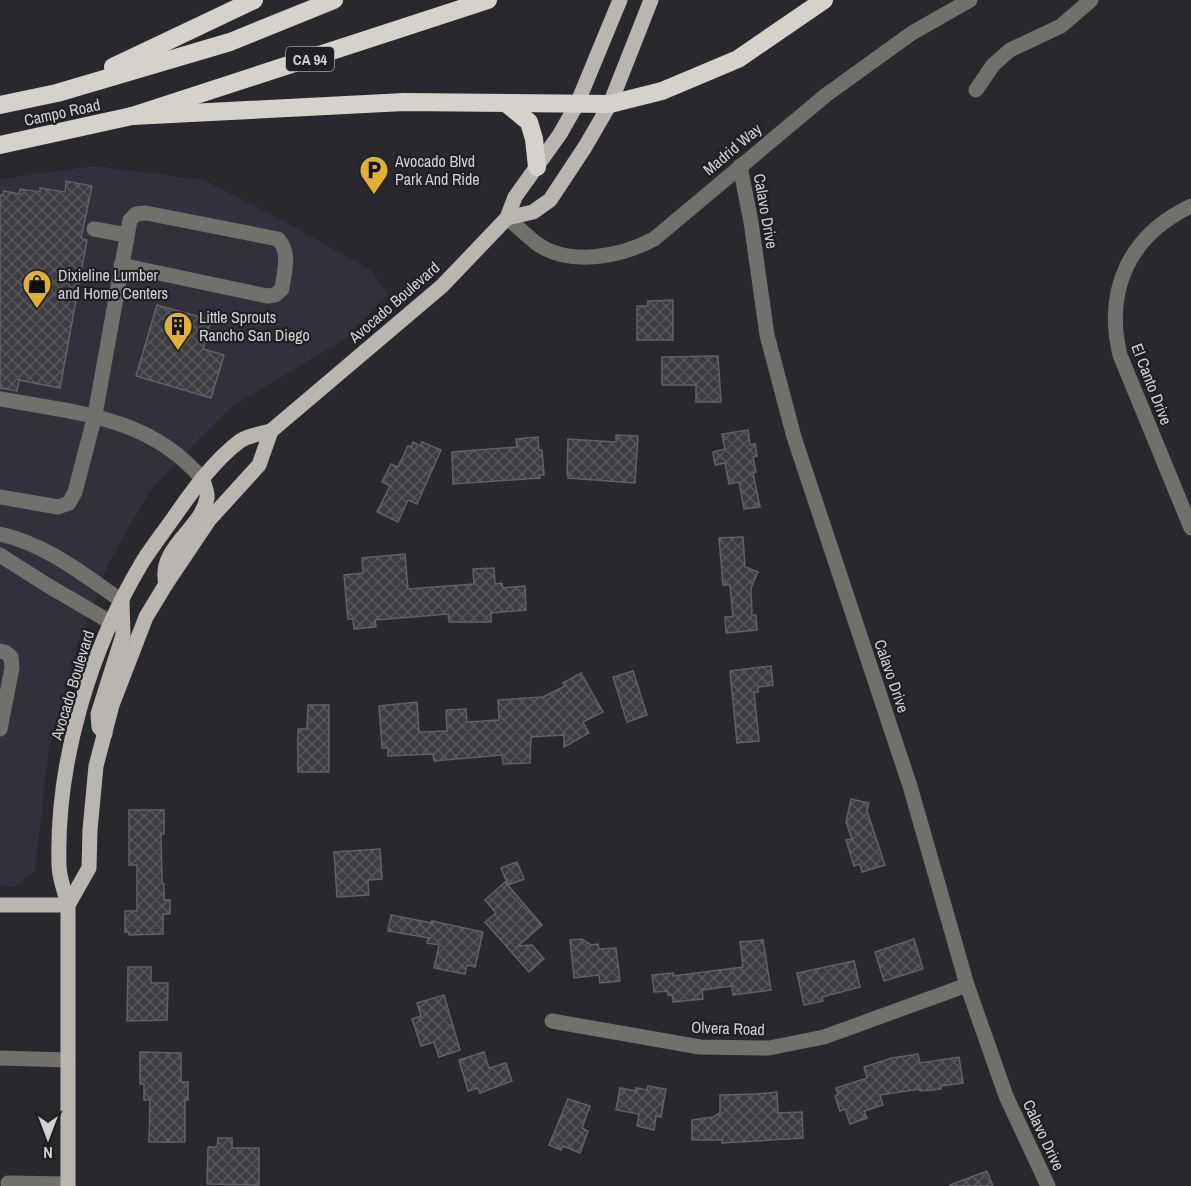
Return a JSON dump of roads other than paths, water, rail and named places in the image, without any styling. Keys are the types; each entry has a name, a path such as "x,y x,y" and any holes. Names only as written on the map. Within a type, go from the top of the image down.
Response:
{"highway":[{"path":"57,93 254,0"},
{"path":"57,93 230,42 334,0"},
{"name":"CA 94","path":"132,116 488,0"},
{"path":"132,116 404,102 610,104 662,91 738,59 824,0"},
{"name":"Campo Road","path":"0,105 57,93"},
{"path":"507,104 529,122 534,139 537,167"},
{"name":"Campo Road","path":"0,145 132,116"}],"main road":[{"name":"Avocado Boulevard","path":"68,1185 68,905 59,868 62,794 75,727 100,649 122,601 144,561 186,500 242,439 270,431 442,286 507,218 514,197 560,134 577,104 620,0"},
{"path":"507,218 533,212 550,200 610,104 651,0"},
{"name":"Avocado Boulevard","path":"68,905 89,868 96,766 112,705 146,617 209,520 259,465 270,431"},
{"path":"166,584 163,575 165,562 203,508 207,496 203,480"},
{"path":"105,734 99,727 98,714 123,635 122,601"},
{"path":"0,905 68,905"}],"street":[{"name":"Madrid Way","path":"507,218 537,244 581,257 626,252 654,239 826,94 912,33 970,0"},
{"path":"976,90 993,65 1010,50 1061,26 1091,0"},
{"name":"Calavo Drive","path":"740,166 751,222 765,326 794,437 910,786 967,985 1006,1096 1048,1186"},
{"name":"El Canto Drive","path":"1191,206 1165,221 1141,244 1123,276 1115,312 1120,355 1191,528"},
{"path":"0,497 58,507 69,503 75,492 95,415 129,220 136,214 146,213 278,239 285,246 286,256 282,289 275,295 267,296 121,266"},
{"path":"94,229 127,235"},
{"path":"0,399 95,415 129,426 156,440 188,462 203,480"},
{"path":"0,534 25,541 58,558 122,601"},
{"path":"0,555 112,623"},
{"path":"0,651 11,657 12,668 0,729"},
{"name":"Olvera Road","path":"552,1021 700,1047 769,1048 824,1037 967,985"},
{"path":"0,1058 68,1060"},
{"path":"8,1183 68,1185"}],"place":[{"name":"Avocado Blvd Park And Ride","path":"374,196"},
{"name":"Dixieline Lumber and Home Centers","path":"37,310"},
{"name":"Little Sprouts Rancho San Diego","path":"178,352"}]}
